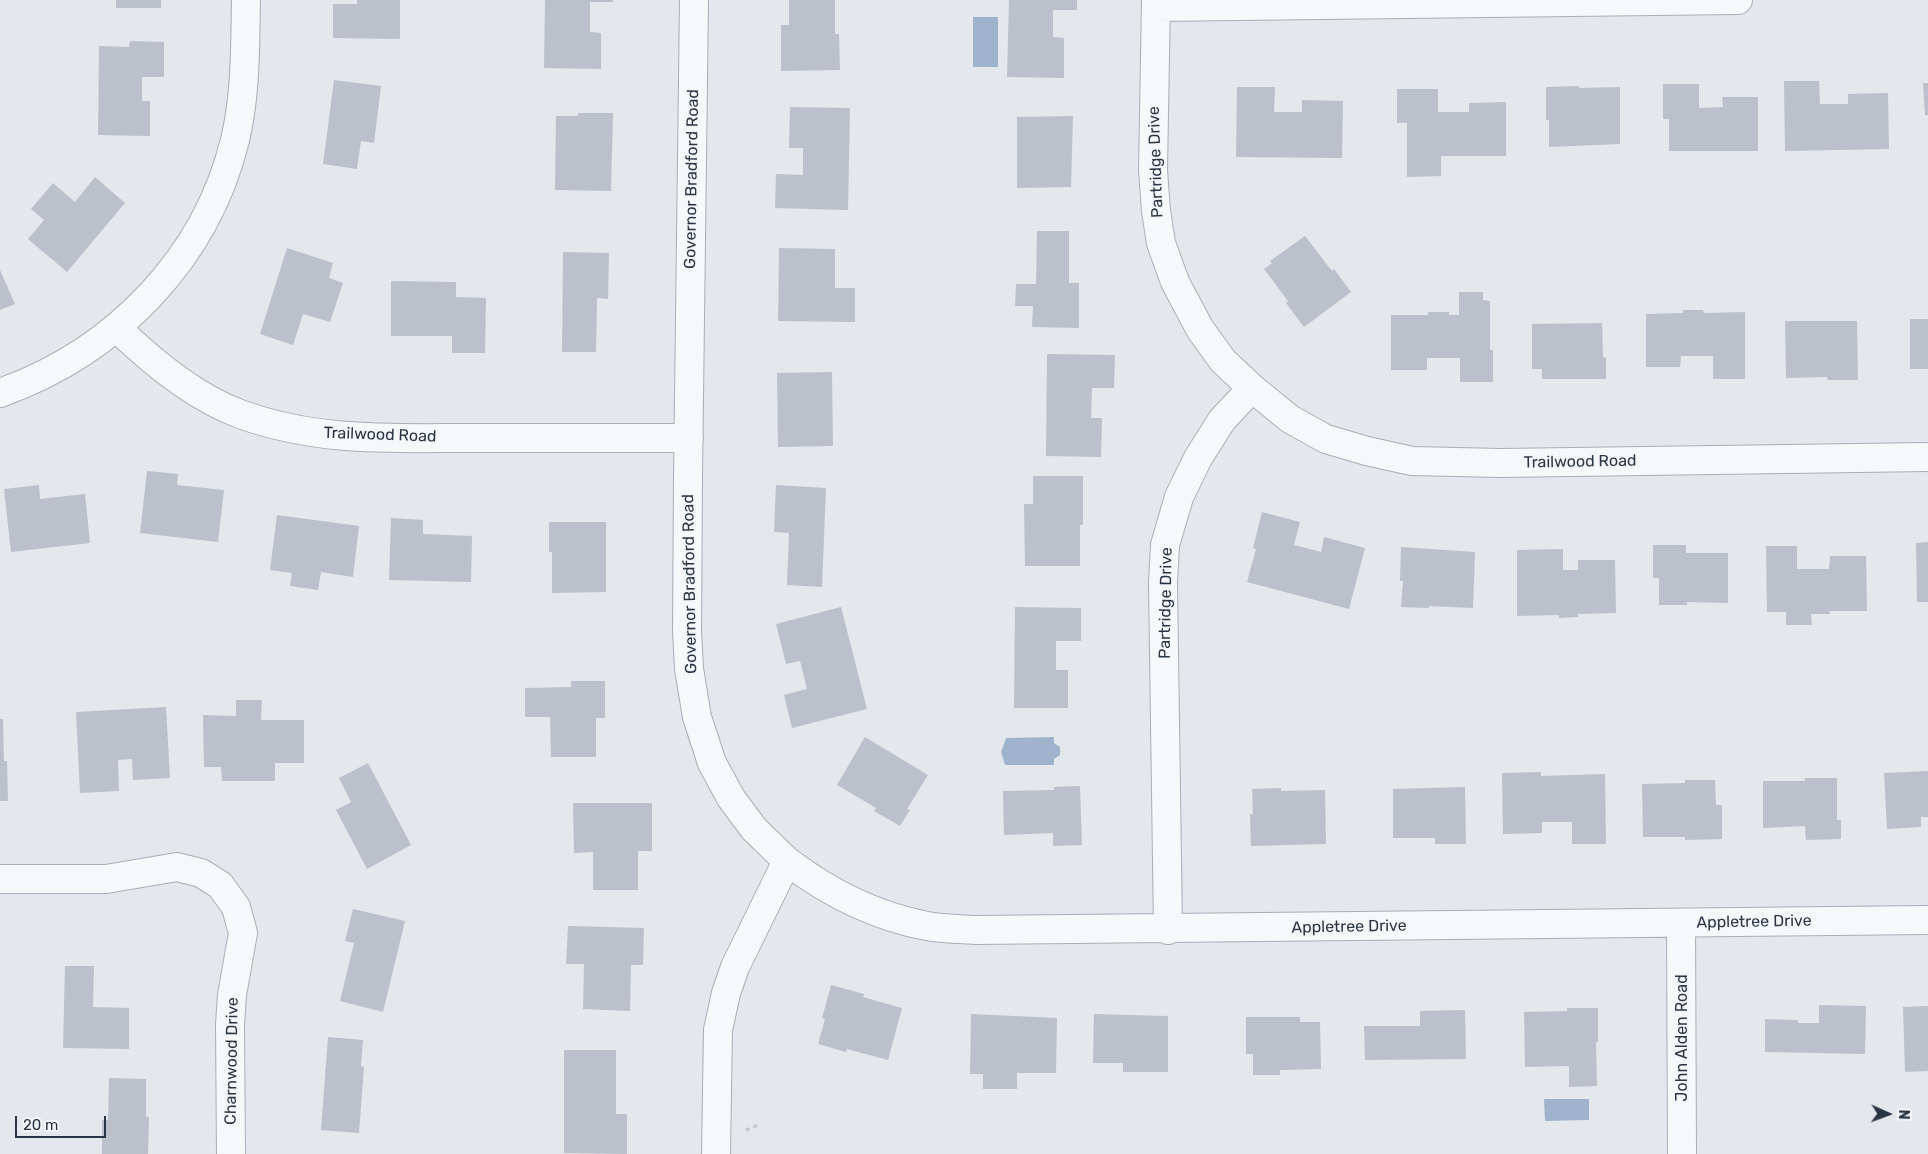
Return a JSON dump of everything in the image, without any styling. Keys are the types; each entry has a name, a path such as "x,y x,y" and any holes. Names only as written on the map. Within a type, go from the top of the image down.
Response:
{"street":[{"path":"0,393 28,383 70,362 116,328 142,304 170,273 190,245 207,215 235,140 245,72 246,0"},
{"name":"Governor Bradford Road","path":"694,0 689,438 689,669 697,717 712,763 731,798 754,829 786,861"},
{"path":"1156,3 1738,0"},
{"name":"Partridge Drive","path":"1156,3 1153,170 1161,243 1175,282 1200,329 1224,361 1252,388 1222,420 1198,458 1179,497 1165,545 1163,583 1168,930"},
{"name":"Trailwood Road","path":"116,328 148,358 193,390 239,413 290,430 351,438 689,438"},
{"name":"Trailwood Road","path":"1252,388 1290,419 1326,439 1412,461 1501,463 1928,457"},
{"path":"716,1154 718,1030 726,993 735,967 786,861"},
{"name":"Appletree Drive","path":"786,861 813,881 849,902 888,917 928,926 976,930 1168,930 1928,920"},
{"name":"Charnwood Drive","path":"0,879 106,878 177,867 201,873 220,885 236,907 243,933 232,995 230,1025 231,1154"},
{"name":"John Alden Road","path":"1681,923 1682,1154"}],"water":[{"path":"973,17 998,17 998,67 973,67"},
{"path":"1054,737 1054,743 1060,747 1060,755 1054,759 1054,765 1005,765 1001,752 1006,738"},
{"path":"1544,1099 1589,1099 1589,1120 1545,1121"}],"building":[{"path":"116,0 161,0 161,8 116,8"},
{"path":"357,0 400,0 400,39 333,38 333,4 357,4"},
{"path":"545,0 613,0 613,2 590,2 590,32 601,33 601,69 544,68"},
{"path":"789,0 835,0 835,34 839,34 840,70 781,71 781,25 789,25"},
{"path":"1009,0 1077,0 1077,10 1053,10 1053,37 1064,38 1064,78 1007,77"},
{"path":"130,41 164,42 164,77 142,77 142,101 150,101 150,136 98,135 99,46 129,47"},
{"path":"334,80 381,86 374,143 361,141 357,169 323,164"},
{"path":"1784,81 1819,81 1820,104 1848,104 1848,94 1888,93 1889,149 1785,151"},
{"path":"1923,83 1928,83 1928,115 1925,115"},
{"path":"1663,84 1699,84 1699,108 1723,107 1722,97 1758,97 1758,151 1669,151 1669,119 1663,119"},
{"path":"1579,86 1579,88 1620,87 1620,144 1549,147 1549,120 1546,120 1546,87"},
{"path":"1237,87 1275,87 1274,112 1302,112 1302,100 1343,101 1342,158 1236,157"},
{"path":"1397,89 1438,89 1438,112 1469,112 1469,103 1506,102 1506,156 1441,156 1441,176 1407,177 1407,123 1397,123"},
{"path":"790,107 850,108 848,210 775,208 776,174 803,175 803,148 789,148"},
{"path":"578,113 613,113 611,191 555,190 556,116 578,116"},
{"path":"1073,116 1071,187 1017,188 1017,117"},
{"path":"95,177 125,203 67,272 28,239 44,220 31,209 53,183 75,202"},
{"path":"1037,231 1069,231 1069,283 1079,283 1079,328 1032,327 1033,306 1015,306 1016,284 1036,284"},
{"path":"1305,236 1351,292 1304,327 1286,303 1288,301 1264,269 1272,263 1270,261"},
{"path":"287,248 333,263 329,278 343,283 330,322 303,314 293,345 260,334"},
{"path":"779,248 835,249 835,288 855,288 855,322 778,321"},
{"path":"563,252 609,253 608,299 597,298 596,352 562,352"},
{"path":"0,270 15,304 0,310"},
{"path":"391,281 456,282 456,297 486,298 485,353 452,353 452,336 391,336"},
{"path":"1459,292 1483,292 1483,300 1490,301 1490,350 1493,350 1493,382 1460,382 1460,358 1427,358 1427,370 1391,370 1391,315 1428,315 1428,312 1449,312 1449,315 1459,315"},
{"path":"1683,310 1703,310 1704,313 1745,312 1745,379 1713,379 1713,356 1681,356 1680,367 1646,367 1646,314 1683,313"},
{"path":"1910,319 1928,319 1928,369 1910,369"},
{"path":"1785,321 1857,321 1858,380 1828,380 1827,377 1786,378"},
{"path":"1602,323 1606,379 1542,379 1542,369 1532,369 1532,324"},
{"path":"1047,354 1115,355 1114,388 1092,388 1091,418 1102,418 1101,457 1046,456"},
{"path":"832,372 833,446 778,447 777,373"},
{"path":"147,471 178,474 177,485 224,490 218,542 140,533"},
{"path":"1033,476 1083,476 1083,525 1080,525 1080,566 1025,566 1024,504 1033,504"},
{"path":"39,485 40,499 85,494 90,543 11,552 4,489"},
{"path":"776,485 826,488 822,587 787,585 789,533 774,532"},
{"path":"1262,512 1300,522 1294,545 1321,552 1324,537 1365,548 1349,609 1247,582 1256,549 1253,548"},
{"path":"277,515 359,526 353,577 321,572 318,590 290,586 292,573 270,570"},
{"path":"391,518 423,520 423,534 472,536 471,582 389,580"},
{"path":"549,522 606,522 606,592 552,593 552,552 549,552"},
{"path":"1928,542 1928,602 1917,602 1916,543"},
{"path":"1653,545 1686,545 1686,553 1728,553 1728,603 1687,602 1687,605 1659,605 1659,578 1653,578"},
{"path":"1766,546 1797,546 1797,569 1829,569 1830,556 1866,556 1867,611 1829,611 1830,614 1811,614 1812,625 1786,625 1786,612 1767,612"},
{"path":"1401,547 1475,552 1473,608 1401,607 1403,581 1400,581"},
{"path":"1563,549 1563,570 1578,570 1578,560 1615,560 1616,613 1578,614 1578,617 1559,618 1559,615 1517,616 1517,550"},
{"path":"841,607 867,709 792,728 784,695 807,689 800,661 786,664 776,624"},
{"path":"1015,607 1081,608 1081,641 1056,641 1056,670 1068,670 1068,708 1014,708"},
{"path":"571,681 605,681 605,718 596,718 596,757 551,757 550,717 525,717 525,688 571,687"},
{"path":"236,700 262,700 261,720 304,720 304,763 275,763 275,781 222,781 221,767 204,767 203,715 236,716"},
{"path":"166,707 170,778 133,780 132,759 118,760 119,791 80,793 76,712"},
{"path":"0,719 3,719 4,761 7,761 8,801 0,801"},
{"path":"865,737 928,775 907,809 910,810 900,826 874,811 876,808 837,785"},
{"path":"368,763 411,845 367,869 336,810 351,802 339,778"},
{"path":"1928,771 1928,817 1921,817 1921,827 1887,829 1884,773"},
{"path":"1541,772 1541,776 1605,774 1606,844 1572,844 1572,822 1542,822 1542,833 1503,834 1502,773"},
{"path":"1805,778 1837,778 1837,820 1841,820 1841,839 1806,840 1805,826 1763,828 1763,781 1805,781"},
{"path":"1685,780 1715,780 1716,805 1722,805 1722,839 1685,840 1685,837 1643,837 1642,784 1685,783"},
{"path":"1080,786 1082,845 1053,846 1053,833 1004,835 1003,791 1054,790 1054,787"},
{"path":"1465,787 1466,844 1435,844 1435,838 1393,838 1393,789"},
{"path":"1281,788 1281,791 1325,790 1326,844 1251,846 1250,814 1253,814 1252,789"},
{"path":"573,803 652,803 652,851 638,851 638,890 593,890 593,852 574,853"},
{"path":"353,909 405,921 383,1012 340,1001 354,943 345,941"},
{"path":"568,926 644,928 643,965 631,965 630,1011 583,1009 584,964 566,964"},
{"path":"65,966 94,966 93,1007 129,1008 129,1049 63,1048"},
{"path":"831,985 864,994 863,997 902,1008 888,1060 847,1049 846,1052 818,1044 825,1019 822,1018"},
{"path":"1819,1005 1866,1006 1865,1054 1765,1052 1765,1019 1798,1020 1798,1023 1819,1023"},
{"path":"1928,1006 1928,1071 1905,1072 1903,1007"},
{"path":"1567,1008 1598,1008 1598,1042 1596,1042 1597,1086 1569,1087 1569,1066 1525,1067 1524,1012 1567,1011"},
{"path":"1465,1010 1466,1059 1365,1060 1364,1026 1420,1026 1420,1011"},
{"path":"971,1014 1057,1018 1056,1073 1017,1073 1017,1089 983,1089 983,1074 970,1074"},
{"path":"1094,1014 1168,1016 1168,1072 1123,1072 1123,1063 1093,1063"},
{"path":"1246,1017 1300,1017 1300,1022 1320,1022 1321,1069 1280,1070 1280,1075 1253,1075 1253,1054 1246,1054"},
{"path":"328,1037 363,1040 361,1066 364,1067 359,1133 321,1130"},
{"path":"564,1050 616,1050 616,1114 627,1114 627,1154 564,1153"},
{"path":"109,1078 146,1079 146,1117 149,1117 148,1154 102,1154 102,1120 108,1120"}]}
